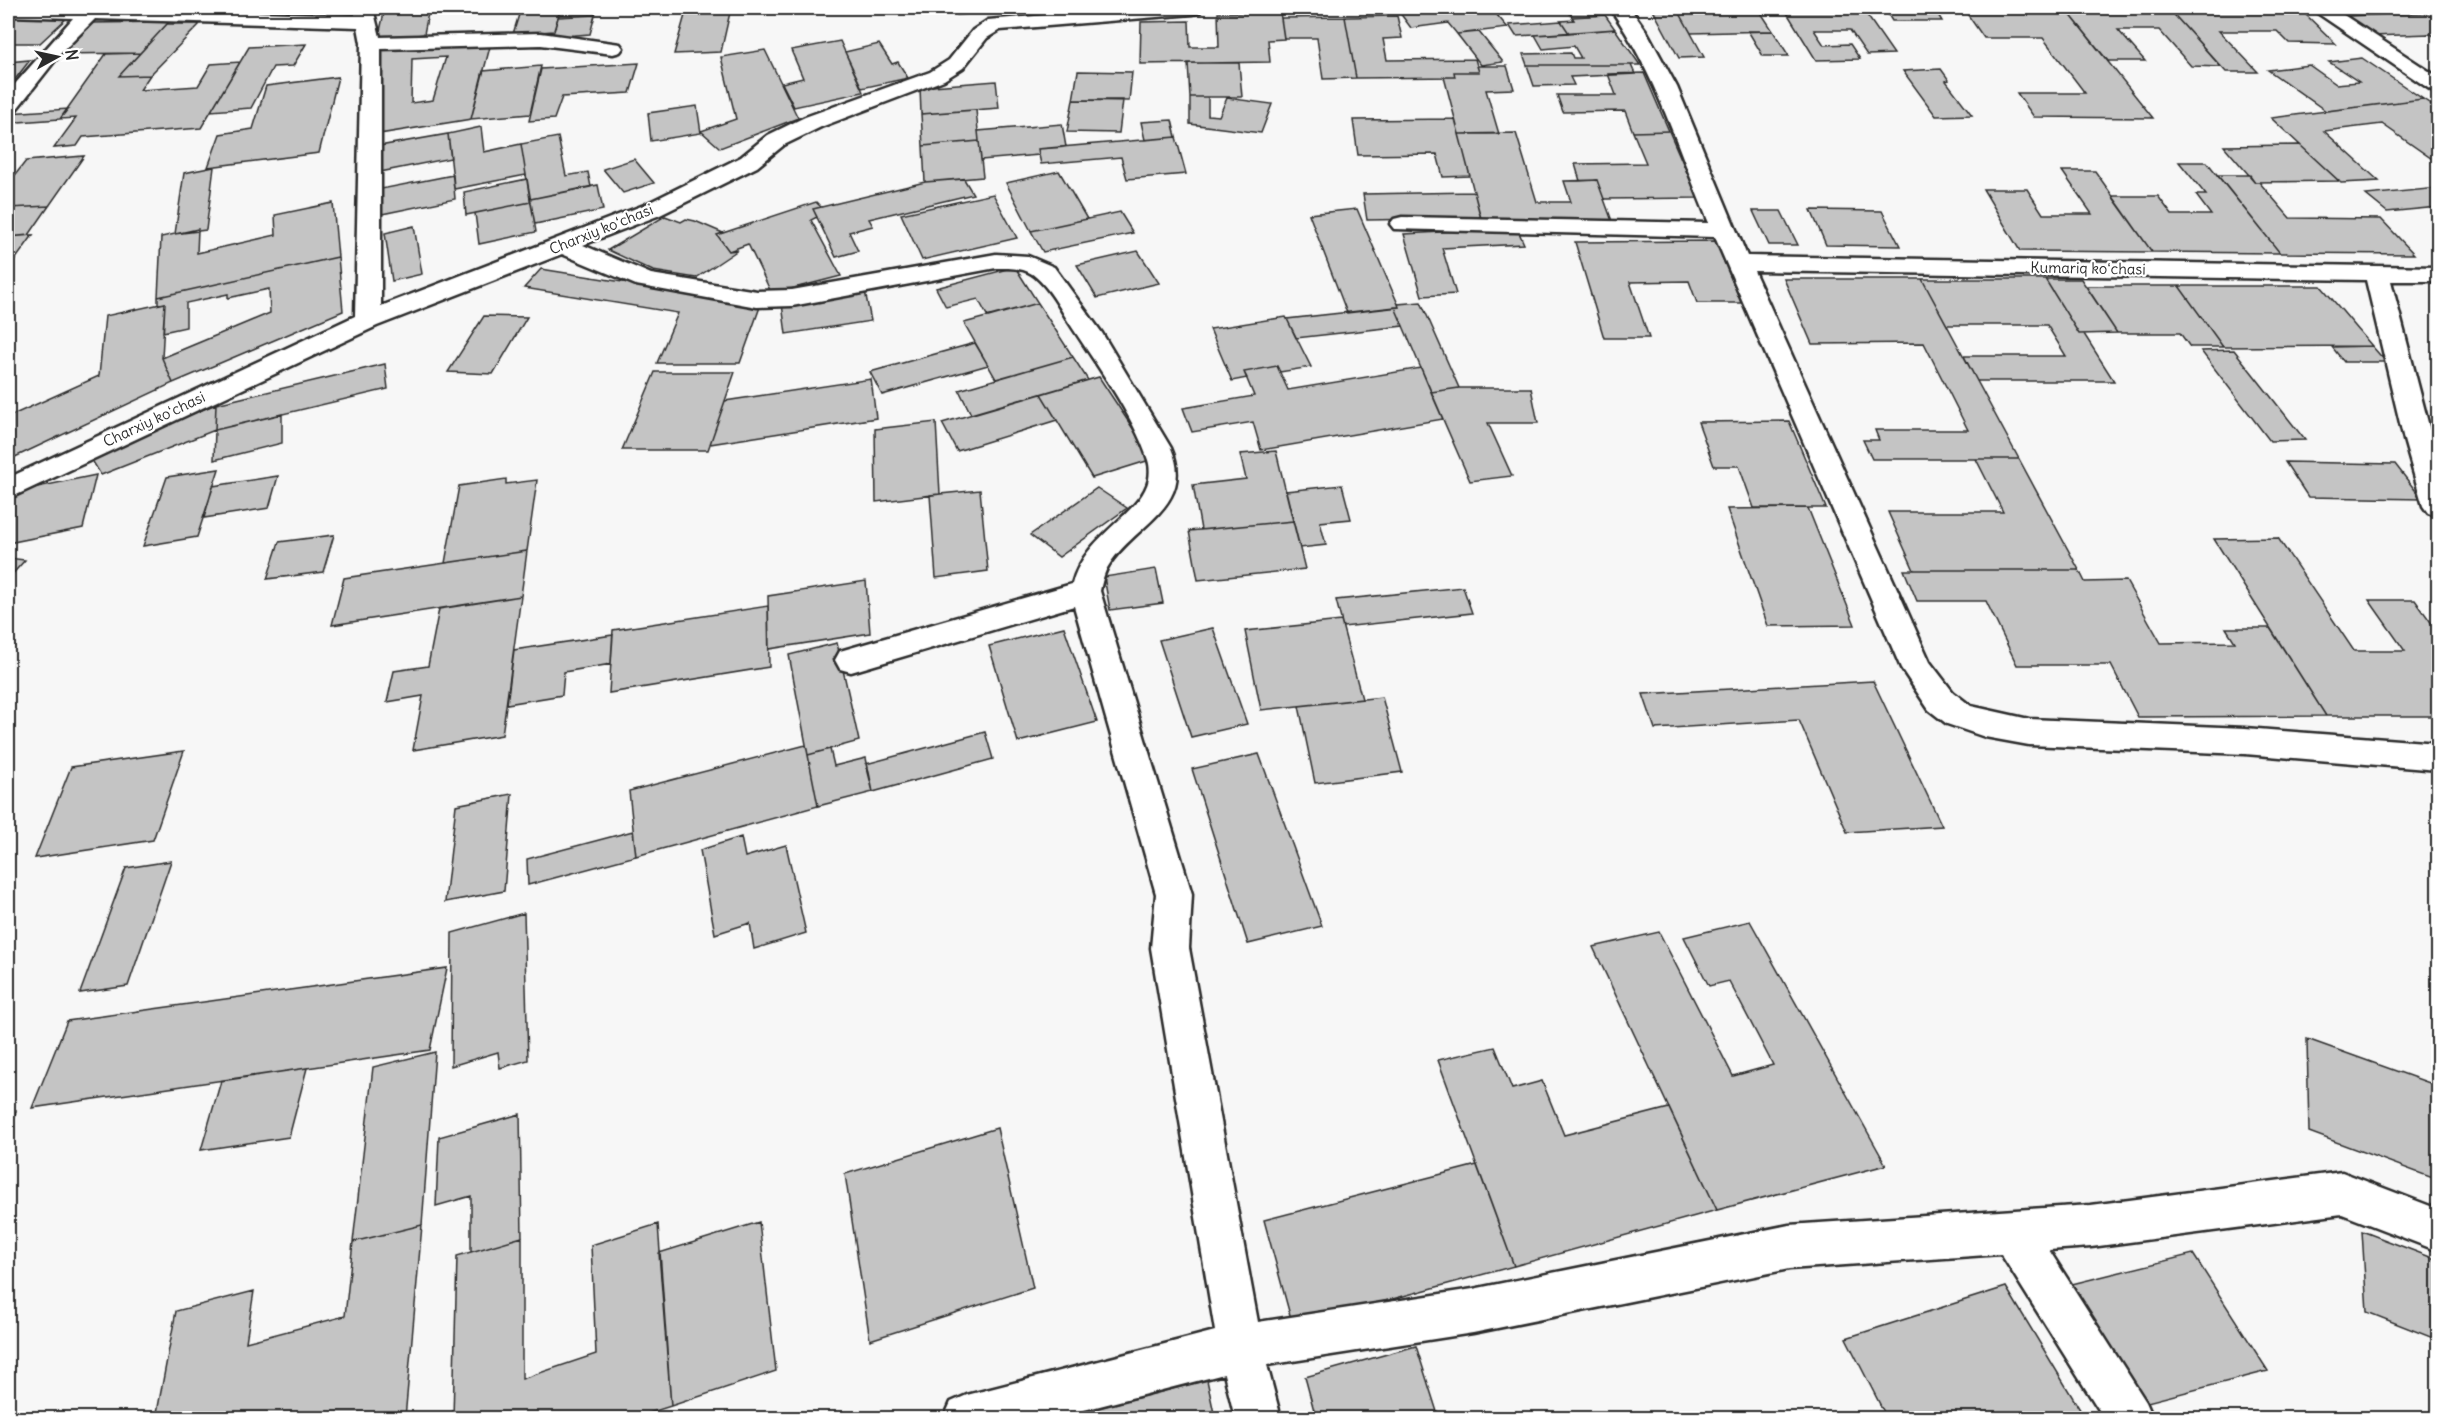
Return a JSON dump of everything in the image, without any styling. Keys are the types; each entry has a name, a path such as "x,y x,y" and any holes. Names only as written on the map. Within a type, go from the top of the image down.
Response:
{"street":[{"name":"Charxiy koʻchasi","path":"8,489 368,321 651,210 740,167 776,141 813,122 938,76 957,64 980,34 995,24 1193,8"},
{"path":"1620,8 1632,23 1675,108 1738,263 1917,668 1941,701 1959,715 1985,724 2029,732 2245,741 2439,757"},
{"path":"2320,8 2439,86"},
{"path":"8,10 91,11 368,24 541,39 613,48"},
{"path":"8,105 54,49 91,11"},
{"path":"368,24 368,321"},
{"path":"1402,224 1724,230"},
{"path":"562,245 645,280 757,299 792,298 996,261 1030,264 1044,271 1070,305 1147,431 1163,462 1164,477 1160,489 1149,505 1093,565 1085,591 1174,894 1170,948 1240,1347 1258,1419"},
{"name":"Kumariq koʻchasi","path":"1738,263 2439,274"},
{"path":"2377,273 2428,444 2439,506"},
{"path":"850,660 1085,591"},
{"path":"967,1419 1240,1347 1473,1311 1790,1247 2091,1226 2342,1193 2439,1230"},
{"path":"2012,1232 2130,1419"}],"building":[{"path":"385,8 429,8 424,34 378,40"},
{"path":"521,8 561,8 554,31 513,34"},
{"path":"561,8 597,8 595,15 558,17"},
{"path":"687,8 731,8 721,52 674,54"},
{"path":"957,8 1065,8 957,15"},
{"path":"1396,8 1445,8 1400,13"},
{"path":"1445,8 1491,8 1508,28 1457,34 1448,23 1411,28 1400,13"},
{"path":"1566,8 1600,8 1605,15 1572,17"},
{"path":"1652,8 1677,8 1704,57 1679,58"},
{"path":"1677,8 1758,8 1773,31 1691,33"},
{"path":"1784,8 1862,8 1894,54 1867,55 1850,30 1814,30 1824,45 1850,44 1860,59 1816,60"},
{"path":"1884,8 1934,8 1942,21 1892,21"},
{"path":"1963,8 2065,8 2153,118 2034,117 2017,93 2085,93 2043,38 1984,38"},
{"path":"2065,8 2168,8 2221,67 2191,66 2159,30 2118,30 2145,61 2108,61"},
{"path":"2168,8 2299,8 2336,44 2289,43 2277,31 2219,31 2258,72 2226,72"},
{"path":"1280,12 1284,39 1268,40 1270,62 1140,64 1141,22 1189,21 1190,47 1219,47 1218,13"},
{"path":"2438,12 2438,39 2431,34 2371,36 2345,16"},
{"path":"595,15 590,34 552,37 558,17"},
{"path":"1605,15 1615,29 1569,33 1561,21 1574,20 1572,17"},
{"path":"8,16 69,16 40,43 8,43"},
{"path":"1397,16 1402,38 1383,39 1387,60 1475,59 1479,72 1454,72 1455,77 1356,78 1345,17"},
{"path":"1345,17 1356,78 1323,79 1317,38 1284,38 1281,18"},
{"path":"1561,21 1569,33 1516,36 1509,25"},
{"path":"169,22 140,53 56,54 87,23"},
{"path":"167,24 200,24 150,75 119,76"},
{"path":"1615,29 1640,65 1527,65 1523,54 1571,53 1573,58 1581,58 1574,46 1543,49 1535,35"},
{"path":"1748,31 1773,31 1789,56 1763,56"},
{"path":"1479,32 1503,62 1481,65 1457,34"},
{"path":"840,41 863,92 794,107 782,83 803,78 791,50"},
{"path":"491,43 471,119 373,135 377,47","holes":["446,57 433,100 411,103 412,59"]},
{"path":"306,44 293,66 273,67 251,108 211,111 249,47"},
{"path":"879,44 892,64 898,62 908,78 862,88 845,52"},
{"path":"765,50 798,118 720,148 701,131 736,119 721,57"},
{"path":"140,53 119,76 150,75 140,90 198,86 211,64 240,62 201,128 83,137 77,146 54,148 76,118 60,119 106,54"},
{"path":"2362,58 2423,99 2326,111 2268,70 2309,65 2336,84 2359,82 2329,62"},
{"path":"30,60 9,87 8,87 8,62"},
{"path":"639,63 630,93 562,97 554,119 529,121 541,69"},
{"path":"1188,63 1239,63 1242,97 1190,97"},
{"path":"1527,65 1631,65 1635,74 1570,77 1574,85 1534,86"},
{"path":"541,66 530,114 471,119 483,71"},
{"path":"1477,66 1507,66 1514,89 1486,90 1499,134 1459,134 1444,77 1455,77 1454,72 1479,72"},
{"path":"1941,69 1949,80 1946,81 1972,115 1936,116 1903,71"},
{"path":"1078,71 1132,72 1129,101 1073,100"},
{"path":"1644,73 1669,131 1633,132 1625,111 1563,112 1557,95 1616,95 1608,74"},
{"path":"338,77 319,153 208,167 220,134 253,129 266,86"},
{"path":"996,81 999,108 921,114 920,87"},
{"path":"1190,97 1208,97 1208,115 1219,116 1227,98 1272,104 1261,133 1190,124"},
{"path":"2423,99 2438,109 2438,163 2382,124 2324,131 2379,181 2341,183 2271,118"},
{"path":"1073,100 1123,100 1119,133 1067,132"},
{"path":"697,106 701,133 651,141 648,113"},
{"path":"68,109 60,119 18,122 8,135 8,113"},
{"path":"976,110 979,141 923,146 921,114"},
{"path":"1455,119 1470,176 1443,177 1437,154 1358,155 1353,120"},
{"path":"1172,120 1176,137 1145,140 1141,122"},
{"path":"1062,124 1066,147 1038,149 1039,155 981,160 978,131"},
{"path":"481,127 484,152 521,144 526,175 454,189 448,134"},
{"path":"1669,131 1698,198 1604,199 1597,180 1580,181 1575,164 1646,163 1633,132"},
{"path":"1516,133 1537,202 1571,202 1564,181 1597,180 1612,221 1482,223 1459,134"},
{"path":"448,134 451,158 375,173 374,147"},
{"path":"558,137 566,176 588,172 591,187 530,199 521,144"},
{"path":"1176,137 1186,174 1127,179 1121,157 1041,164 1038,149"},
{"path":"979,141 983,177 925,182 923,146"},
{"path":"2300,145 2339,181 2255,182 2224,146"},
{"path":"84,156 49,206 8,208 8,184 26,161"},
{"path":"634,159 654,183 623,193 603,169"},
{"path":"2179,162 2207,162 2280,253 2152,252 2112,196 2158,196 2172,215 2211,215 2196,195 2206,195"},
{"path":"214,167 206,230 175,234 184,173"},
{"path":"1059,171 1087,219 1031,231 1006,183"},
{"path":"2062,171 2095,171 2152,252 2020,251 1983,189 2027,189 2043,214 2092,214"},
{"path":"453,175 455,199 377,215 376,190"},
{"path":"2217,175 2250,175 2255,182 2259,182 2290,218 2381,219 2414,254 2280,253"},
{"path":"527,179 531,202 466,215 464,192"},
{"path":"964,179 973,194 869,219 873,226 849,232 858,251 836,257 813,209 925,182"},
{"path":"598,185 603,210 535,224 530,199"},
{"path":"2438,188 2438,207 2387,212 2366,195"},
{"path":"1474,192 1481,218 1367,220 1363,194"},
{"path":"993,194 1017,238 922,260 901,214"},
{"path":"531,202 536,232 479,244 475,213"},
{"path":"816,202 821,207 813,209 817,217 811,220 841,276 794,288 770,290 748,244 729,251 717,235"},
{"path":"333,203 338,257 158,297 161,237 198,229 197,253 276,235 275,215"},
{"path":"49,206 29,235 8,237 8,208"},
{"path":"1357,209 1399,307 1347,313 1309,214"},
{"path":"1811,210 1882,211 1900,246 1826,245"},
{"path":"1753,211 1781,211 1798,245 1769,245"},
{"path":"1120,212 1133,233 1043,252 1031,231"},
{"path":"665,216 681,222 686,219 695,221 723,233 717,235 729,251 738,250 696,278 653,271 608,250"},
{"path":"414,226 422,274 392,281 385,233"},
{"path":"1517,228 1524,244 1442,248 1456,294 1422,296 1404,234"},
{"path":"33,235 10,267 8,267 8,237"},
{"path":"1716,241 1741,303 1697,303 1689,281 1630,282 1649,338 1604,338 1575,242"},
{"path":"1138,251 1159,283 1097,298 1077,265"},
{"path":"338,257 343,311 173,383 162,358 270,313 269,289 228,298 228,294 186,303 186,327 163,332 165,303 158,304 158,297"},
{"path":"1015,267 1038,303 988,317 978,299 946,307 936,288"},
{"path":"541,269 761,304 740,363 657,363 678,313 524,288"},
{"path":"1784,279 1922,279 2019,459 1872,459 1863,440 1879,440 1875,430 1968,430 1924,343 1812,344"},
{"path":"1922,279 2045,279 2079,334 2084,334 2114,381 1977,381 1964,356 2066,356 2047,325 1947,325"},
{"path":"2045,279 2081,279 2117,333 2079,334"},
{"path":"2086,286 2179,286 2223,347 2190,347 2180,333 2117,333"},
{"path":"2179,286 2321,286 2372,346 2223,347"},
{"path":"865,291 871,321 786,334 782,304"},
{"path":"1421,302 1459,388 1431,392 1395,307 1399,307 1398,304"},
{"path":"165,303 162,358 173,383 15,457 8,447 8,417 99,376 105,316"},
{"path":"1038,303 1073,357 996,379 964,323"},
{"path":"1395,307 1403,326 1296,338 1287,319"},
{"path":"484,316 527,317 493,374 448,372"},
{"path":"1286,317 1311,367 1280,372 1277,366 1244,372 1247,378 1232,381 1210,329"},
{"path":"975,343 988,365 882,395 870,372"},
{"path":"2372,346 2386,362 2344,362 2332,347"},
{"path":"2234,350 2305,440 2270,441 2201,351"},
{"path":"1073,357 1088,380 971,414 959,390"},
{"path":"385,364 388,389 215,430 216,404"},
{"path":"1277,366 1288,390 1421,368 1443,419 1261,450 1253,422 1192,432 1183,408 1254,396 1244,372"},
{"path":"655,372 735,372 708,450 622,450"},
{"path":"1099,377 1153,459 1092,478 1041,394"},
{"path":"871,379 876,418 710,444 725,401"},
{"path":"1459,388 1531,388 1538,423 1488,423 1512,476 1470,481 1431,392"},
{"path":"1041,394 1057,420 957,451 942,423"},
{"path":"216,404 215,430 101,475 90,457"},
{"path":"282,414 282,443 214,460 215,430"},
{"path":"1789,421 1826,508 1754,508 1739,466 1714,466 1698,422"},
{"path":"936,422 940,494 876,502 875,429"},
{"path":"1276,451 1293,521 1201,530 1193,485 1246,479 1240,454"},
{"path":"1976,459 2019,459 2079,570 1914,570 1888,512 2003,512"},
{"path":"2285,462 2395,464 2422,499 2308,497"},
{"path":"219,469 197,537 143,546 167,477"},
{"path":"96,475 83,528 8,543 8,493"},
{"path":"278,476 269,508 204,518 213,486"},
{"path":"506,479 506,484 537,480 527,551 445,563 459,486"},
{"path":"1342,485 1351,519 1320,522 1326,545 1300,548 1286,491"},
{"path":"1097,488 1127,508 1059,557 1030,535"},
{"path":"980,490 988,571 936,578 930,495"},
{"path":"1808,508 1855,625 1768,626 1727,509"},
{"path":"1293,521 1305,569 1198,580 1189,531"},
{"path":"334,535 323,572 267,579 279,542"},
{"path":"2278,538 2354,651 2405,651 2369,600 2415,600 2438,632 2438,716 2326,716 2214,539"},
{"path":"527,551 521,596 332,625 344,578"},
{"path":"8,558 25,560 8,579"},
{"path":"1156,569 1163,603 1110,610 1104,577"},
{"path":"1904,570 2079,570 2085,582 2126,581 2161,643 2235,642 2226,628 2270,628 2326,716 2138,717 2111,665 2017,665 1986,601 1917,601"},
{"path":"866,581 870,633 769,649 768,596"},
{"path":"1463,587 1472,613 1343,627 1336,600"},
{"path":"521,596 502,735 413,750 423,696 387,702 394,671 428,666 439,609"},
{"path":"768,606 769,667 609,693 613,630"},
{"path":"1341,621 1362,699 1261,710 1245,631"},
{"path":"1064,627 1097,722 1018,742 989,646"},
{"path":"1213,628 1247,724 1191,737 1159,640"},
{"path":"613,635 611,664 564,672 562,695 507,704 514,650"},
{"path":"837,643 859,741 808,755 789,655"},
{"path":"1873,681 1942,826 1847,832 1799,720 1655,729 1643,694"},
{"path":"1382,697 1402,772 1315,783 1299,706"},
{"path":"985,732 993,759 873,792 866,764"},
{"path":"806,745 818,806 636,856 629,791"},
{"path":"830,749 834,766 866,758 873,792 818,806 808,755"},
{"path":"184,751 153,840 35,858 71,767"},
{"path":"1259,754 1322,926 1248,944 1192,769"},
{"path":"512,794 504,891 445,902 456,805"},
{"path":"633,831 636,856 528,885 527,859"},
{"path":"741,837 745,857 786,845 806,933 754,949 750,923 715,934 700,850"},
{"path":"171,861 128,986 80,993 126,868"},
{"path":"524,913 528,1060 500,1068 498,1052 451,1066 452,933"},
{"path":"1750,921 1886,1165 1717,1210 1593,947 1659,932 1733,1076 1773,1065 1729,981 1709,986 1684,937"},
{"path":"447,968 430,1050 32,1108 67,1021"},
{"path":"2307,1039 2438,1086 2438,1180 2309,1132"},
{"path":"1495,1047 1512,1089 1542,1081 1564,1135 1669,1108 1717,1210 1514,1266 1438,1060"},
{"path":"435,1052 422,1225 353,1242 373,1067"},
{"path":"307,1068 289,1137 201,1150 221,1081"},
{"path":"16,1111 8,1144 8,1113"},
{"path":"520,1114 522,1237 471,1252 471,1196 436,1206 439,1137"},
{"path":"997,1128 1033,1288 870,1340 845,1174"},
{"path":"1477,1165 1514,1266 1293,1326 1264,1220"},
{"path":"759,1222 776,1371 671,1406 659,1253"},
{"path":"658,1224 671,1406 633,1418 453,1418 457,1256 522,1237 522,1379 596,1354 591,1245"},
{"path":"422,1225 405,1418 156,1418 176,1311 254,1291 246,1342 345,1316 353,1242"},
{"path":"2362,1231 2438,1260 2438,1340 2367,1312"},
{"path":"2193,1254 2268,1371 2136,1405 2068,1285"},
{"path":"2006,1287 2085,1418 1887,1418 1846,1338"},
{"path":"1416,1346 1439,1418 1316,1418 1305,1377"},
{"path":"1207,1380 1215,1418 1058,1418"}]}
